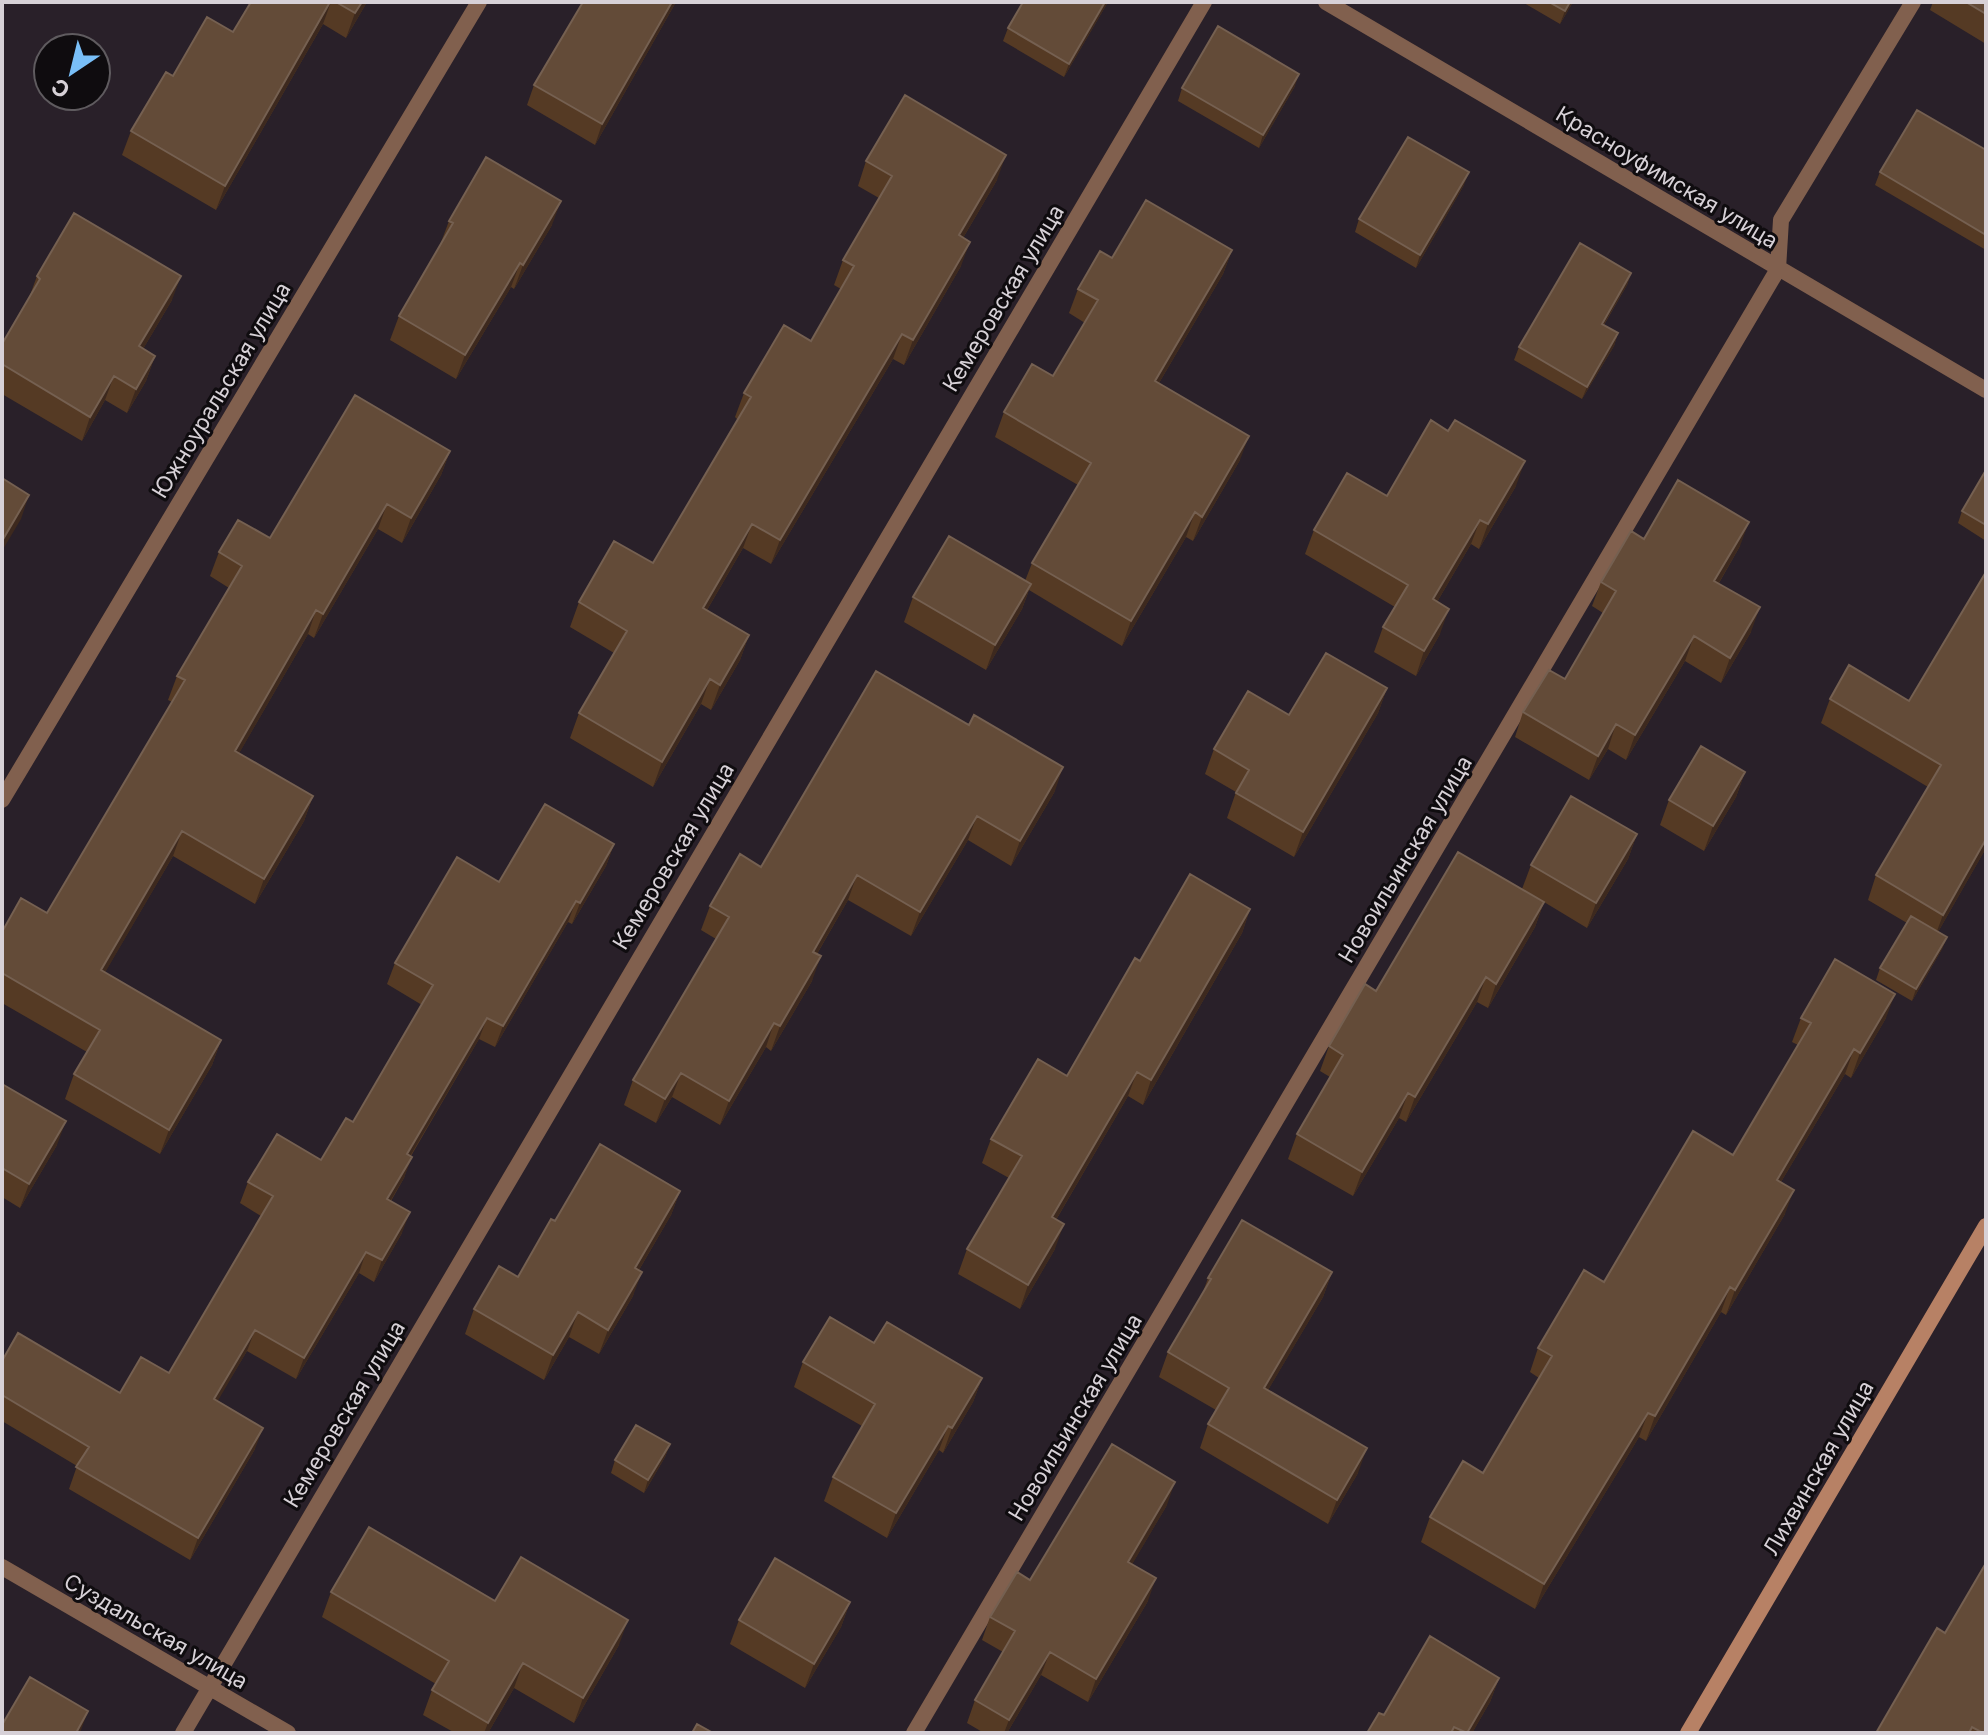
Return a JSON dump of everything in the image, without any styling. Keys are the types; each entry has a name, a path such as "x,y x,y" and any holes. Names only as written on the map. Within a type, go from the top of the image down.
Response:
{"main road":[{"name":"Лихвинская улица","path":"1688,1733 1986,1226"}],"street":[{"name":"Южноуральская улица","path":"2,800 479,2"},
{"name":"Кемеровская улица","path":"183,1733 1204,2"},
{"name":"Красноуфимская улица","path":"1326,2 1986,390"},
{"name":"Новоильинская улица","path":"914,1733 1778,269 1781,220 1913,2"},
{"name":"Суздальская улица","path":"2,1567 288,1733"}],"building":[{"path":"251,2 330,2 225,186 131,131 166,72 173,76 207,17 233,32"},
{"path":"336,2 362,2 355,13"},
{"path":"583,2 672,2 602,124 534,85"},
{"path":"1023,2 1105,2 1069,64 1008,28"},
{"path":"1549,2 1570,2 1565,11"},
{"path":"1966,2 1986,2 1986,14"},
{"path":"1218,26 1299,74 1263,135 1182,88"},
{"path":"905,95 1006,155 959,235 970,242 913,340 902,334 780,540 752,524 703,608 749,635 720,685 710,679 662,762 579,713 627,631 579,602 614,541 653,563 751,397 744,393 784,325 811,341 854,266 843,260 892,176 866,161"},
{"path":"1917,110 1986,150 1986,235 1880,172"},
{"path":"1408,137 1469,172 1420,255 1359,219"},
{"path":"486,157 561,201 465,355 399,316 453,223 449,221"},
{"path":"1146,200 1232,250 1155,381 1249,436 1202,517 1195,512 1131,621 1032,563 1091,463 1004,412 1032,364 1053,376 1098,300 1078,289 1100,251 1112,258"},
{"path":"74,213 181,276 139,346 155,356 136,389 114,376 90,417 2,364 2,344"},
{"path":"1580,243 1631,273 1602,324 1618,333 1587,387 1519,347"},
{"path":"355,395 450,451 411,518 387,504 323,614 316,610 235,751 313,796 264,879 182,831 101,970 221,1040 169,1130 74,1074 100,1030 2,973 2,932 21,898 47,913 185,680 177,676 242,566 219,552 238,520 270,538"},
{"path":"1431,420 1448,431 1455,420 1525,461 1488,524 1480,520 1433,599 1449,609 1424,651 1383,627 1408,585 1314,530 1347,473 1387,496"},
{"path":"1986,470 1986,525 1962,511"},
{"path":"2,478 29,495 2,541"},
{"path":"1678,480 1749,522 1714,581 1760,607 1730,658 1694,636 1635,735 1616,724 1598,756 1523,712 1549,670 1565,679 1616,591 1601,582 1631,531 1644,539"},
{"path":"949,536 1031,584 995,645 913,597"},
{"path":"1986,572 1986,839 1943,915 1876,875 1941,765 1830,699 1849,665 1909,701"},
{"path":"1326,653 1387,688 1303,832 1236,793 1249,770 1214,749 1248,691 1289,715"},
{"path":"876,671 969,725 974,715 1063,767 1020,841 977,816 920,912 857,875 813,952 821,956 780,1026 774,1023 729,1101 681,1073 665,1099 633,1080 729,917 710,906 740,854 761,867"},
{"path":"1701,746 1745,772 1713,826 1669,800"},
{"path":"1571,796 1637,834 1596,903 1531,865"},
{"path":"545,804 614,844 580,903 576,901 503,1026 487,1018 407,1154 412,1157 387,1199 410,1212 382,1260 366,1252 304,1358 255,1330 214,1399 263,1428 198,1538 76,1467 89,1447 2,1395 2,1361 18,1333 120,1393 141,1357 169,1373 273,1196 248,1182 277,1134 321,1160 346,1118 353,1122 433,985 395,963 457,857 499,882"},
{"path":"1458,852 1544,902 1496,984 1486,977 1415,1097 1408,1093 1362,1172 1297,1134 1343,1055 1329,1046 1365,984 1376,991"},
{"path":"1190,874 1250,909 1151,1080 1137,1072 1052,1217 1064,1224 1028,1285 967,1249 1022,1156 991,1139 1038,1059 1067,1076 1135,958 1140,961"},
{"path":"1911,916 1947,937 1916,989 1880,968"},
{"path":"1835,959 1895,994 1860,1053 1854,1049 1777,1180 1794,1190 1735,1290 1730,1287 1655,1416 1648,1413 1544,1584 1430,1517 1463,1461 1483,1473 1552,1356 1538,1348 1584,1270 1604,1282 1693,1131 1733,1155 1811,1023 1801,1018"},
{"path":"2,1084 66,1121 29,1184 2,1168"},
{"path":"600,1144 680,1191 635,1268 642,1272 608,1330 578,1312 553,1355 474,1309 499,1266 518,1277"},
{"path":"1242,1220 1332,1272 1264,1388 1367,1448 1337,1500 1208,1424 1229,1388 1168,1352"},
{"path":"830,1317 874,1343 887,1322 982,1378 952,1428 948,1426 896,1513 833,1477 875,1404 803,1362"},
{"path":"636,1425 670,1444 648,1480 615,1460"},
{"path":"1112,1444 1175,1482 1128,1562 1156,1578 1096,1679 1050,1652 1009,1720 975,1700 1015,1631 990,1617 1017,1572 1030,1580"},
{"path":"369,1527 495,1601 521,1557 628,1620 583,1698 523,1663 488,1723 432,1690 449,1661 331,1592"},
{"path":"775,1558 850,1602 814,1664 739,1620"},
{"path":"1986,1563 1986,1733 1972,1727 1969,1733 1876,1733 1937,1628 1945,1633"},
{"path":"1430,1636 1499,1678 1467,1733 1454,1727 1451,1733 1367,1733 1379,1713 1384,1715"},
{"path":"30,1677 88,1711 76,1733 2,1733 2,1725"},
{"path":"697,1724 713,1733 692,1733"}]}
